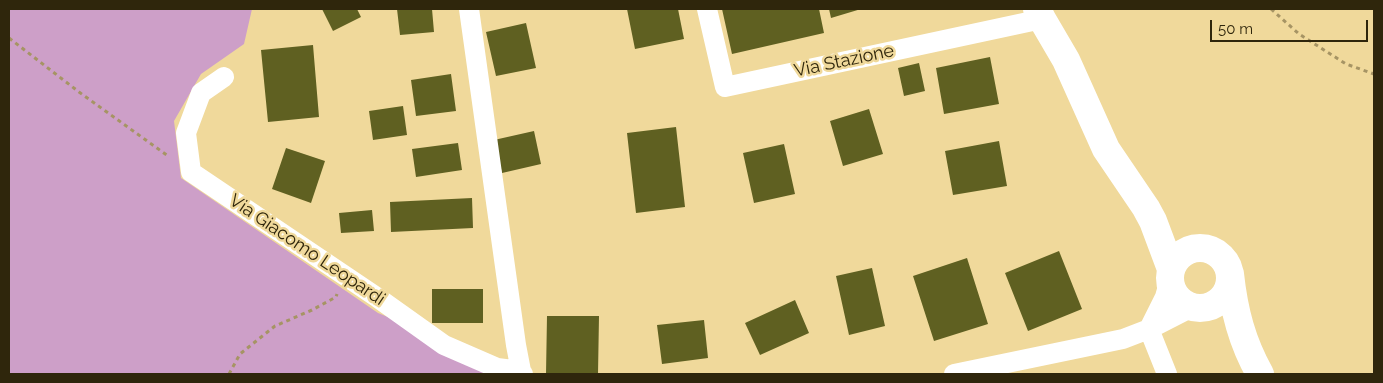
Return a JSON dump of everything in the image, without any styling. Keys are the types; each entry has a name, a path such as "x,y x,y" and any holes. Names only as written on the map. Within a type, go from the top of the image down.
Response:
{"main road":[{"name":"Via Stazione","path":"1040,14 1066,60 1106,149 1153,221 1171,274"},
{"name":"Via Stazione","path":"1146,208 1167,225 1205,248"},
{"path":"1246,347 1221,319 1211,312 1185,304 1176,297 1170,284 1174,263 1180,255 1193,249 1205,248 1223,259 1229,273 1233,299 1246,347 1260,374"},
{"path":"1196,307 1211,306 1221,299 1227,290 1230,280 1229,273"}],"street":[{"name":"Via Giacomo Leopardi","path":"191,172 337,270 444,345 497,368 522,372 516,345 469,9"},
{"name":"Via Stazione","path":"707,9 725,86 1040,14"},
{"path":"191,172 186,133 201,93 224,77"},
{"path":"1167,374 1150,329 1165,297 1171,274"},
{"path":"954,374 1123,339 1150,329 1196,307"}],"path":[{"path":"1271,9 1299,34 1346,64 1374,74"},
{"path":"9,38 79,92 191,172"},
{"path":"229,374 240,354 275,326 336,297 344,282 337,270"}],"shaded area":[{"path":"9,9 252,9 244,44 201,74 174,121 181,178 378,313 521,371 520,374 9,374"}],"building":[{"path":"322,9 357,9 361,17 333,31"},
{"path":"397,9 432,9 434,32 400,35"},
{"path":"627,9 678,9 684,39 635,49"},
{"path":"722,9 819,9 824,33 732,54"},
{"path":"829,9 861,9 831,18"},
{"path":"526,23 536,68 496,76 486,32"},
{"path":"313,45 319,117 268,122 261,50"},
{"path":"990,57 999,104 944,114 936,68"},
{"path":"919,63 925,91 904,96 898,68"},
{"path":"451,74 456,111 416,116 411,80"},
{"path":"403,106 407,135 373,140 369,111"},
{"path":"869,109 883,154 843,166 830,121"},
{"path":"676,127 685,207 636,213 627,133"},
{"path":"534,131 541,164 502,173 494,140"},
{"path":"999,141 1007,186 953,195 945,151"},
{"path":"458,143 462,170 416,177 412,149"},
{"path":"784,144 795,194 754,203 743,153"},
{"path":"286,148 325,161 311,203 272,189"},
{"path":"472,198 473,228 391,232 390,202"},
{"path":"372,210 374,231 341,233 339,213"},
{"path":"1059,251 1082,309 1028,331 1005,273"},
{"path":"967,258 988,324 934,341 913,276"},
{"path":"872,268 885,326 849,335 836,276"},
{"path":"432,289 483,289 483,323 432,323"},
{"path":"795,300 809,333 760,355 745,323"},
{"path":"547,316 599,316 598,374 546,374"},
{"path":"704,320 708,358 662,364 657,325"}]}
